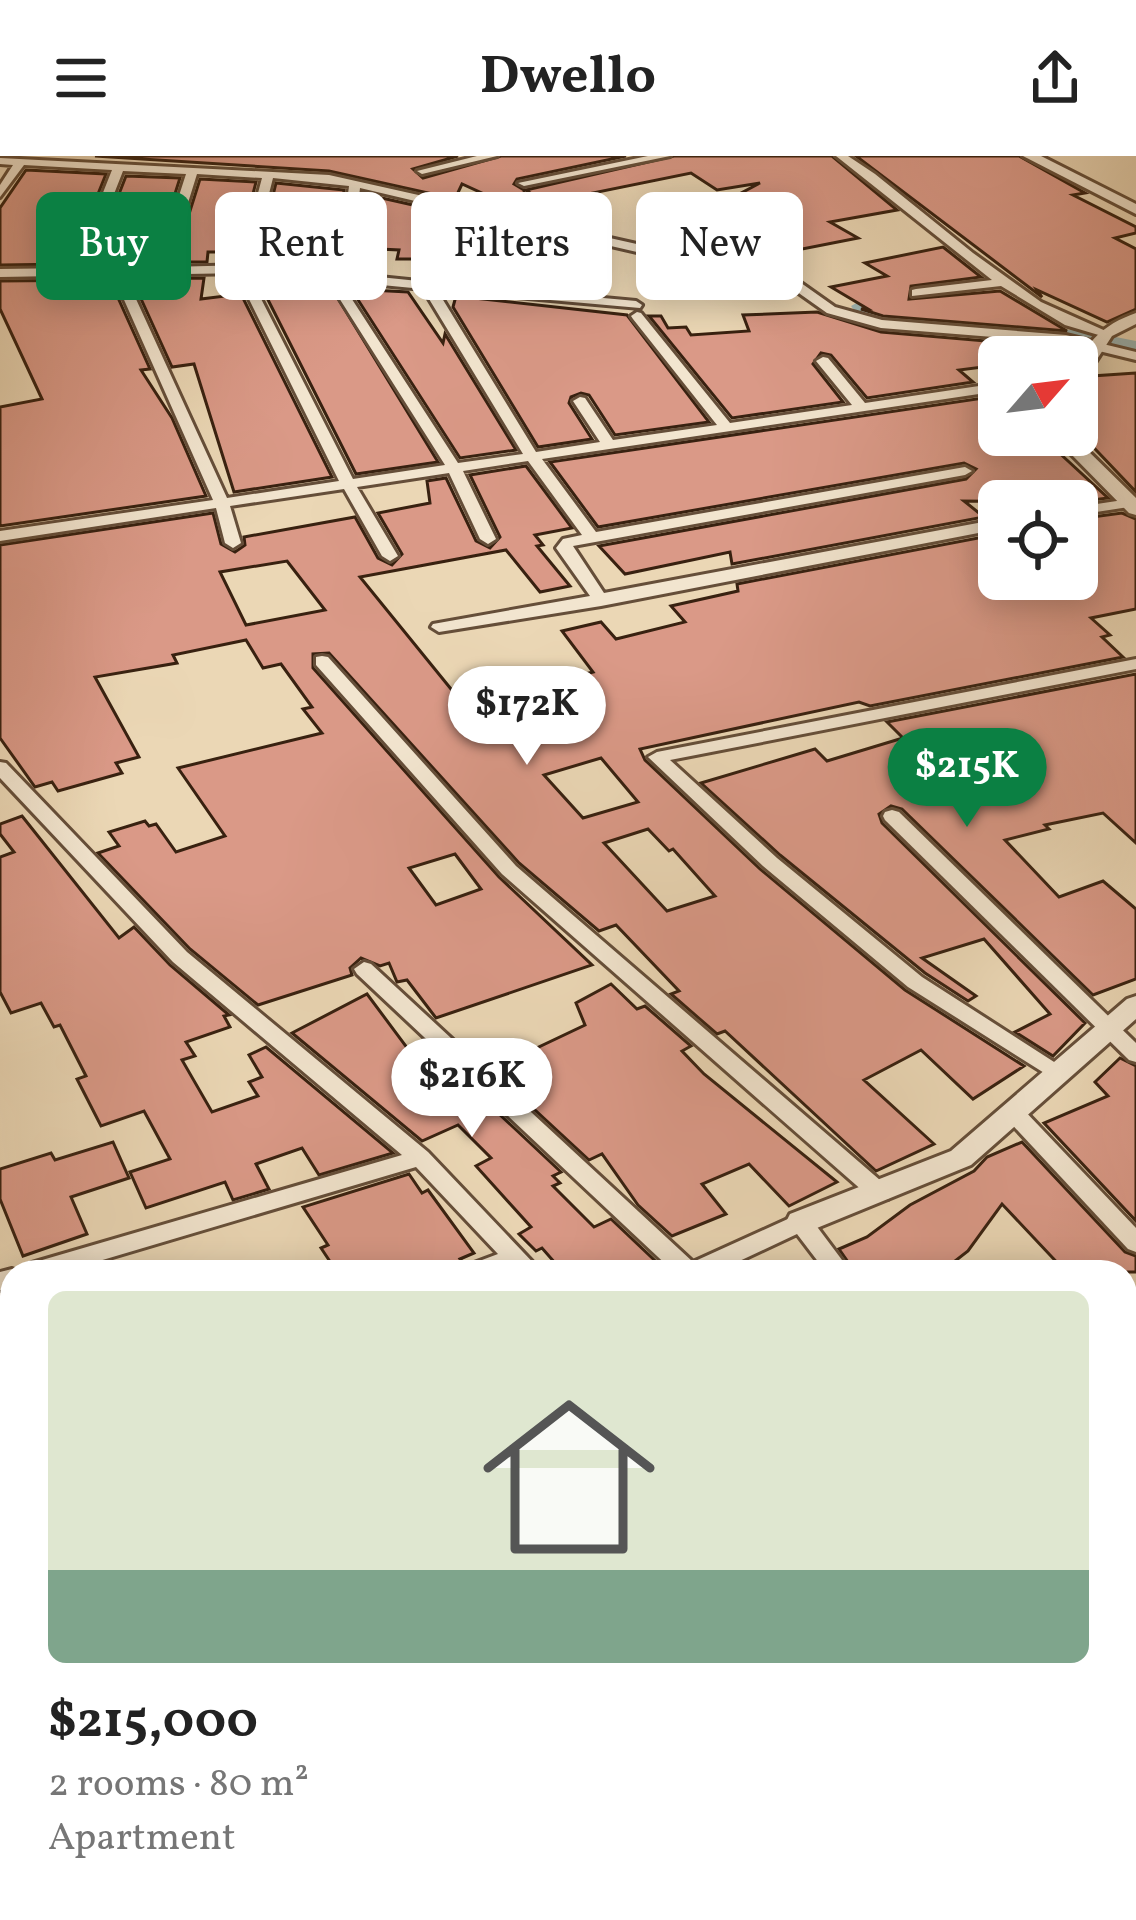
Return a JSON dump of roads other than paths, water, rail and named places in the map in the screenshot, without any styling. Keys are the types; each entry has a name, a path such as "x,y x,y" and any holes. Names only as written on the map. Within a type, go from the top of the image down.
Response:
{"street":[{"path":"422,171 491,156"},
{"path":"524,183 665,156"},
{"path":"841,156 1006,282 1077,328 1136,356"},
{"path":"1030,156 1136,210"},
{"path":"0,161 269,173 411,197"},
{"path":"0,194 20,161"},
{"path":"109,192 119,166"},
{"path":"186,192 193,169"},
{"path":"264,192 269,173"},
{"path":"354,192 355,184"},
{"path":"612,242 723,260 790,281 831,310 881,324 1136,341"},
{"path":"0,273 36,273"},
{"path":"916,293 1006,282"},
{"path":"131,300 221,501 233,544"},
{"path":"256,300 348,484 390,556"},
{"path":"352,300 454,468 488,538"},
{"path":"443,300 531,455 590,535"},
{"path":"563,300 636,311 725,426"},
{"path":"1098,346 1136,318"},
{"path":"823,361 860,406"},
{"path":"0,536 978,390"},
{"path":"580,400 608,443"},
{"path":"1083,456 1133,506"},
{"path":"601,602 563,548 590,535 965,471"},
{"path":"1098,510 1133,506"},
{"path":"439,627 601,602 978,528"},
{"path":"322,661 509,871 880,1193"},
{"path":"1057,1074 915,982 770,862 657,758 1136,664"},
{"path":"0,767 180,957 420,1159 517,1260"},
{"path":"892,816 1136,1055"},
{"path":"364,969 679,1260"},
{"path":"718,1260 961,1158 1136,1005"},
{"path":"1013,1112 1136,1244"},
{"path":"73,1260 420,1159"},
{"path":"801,1222 830,1260"}],"waterway":[{"path":"860,306 945,327 1085,336 1136,347"}]}
